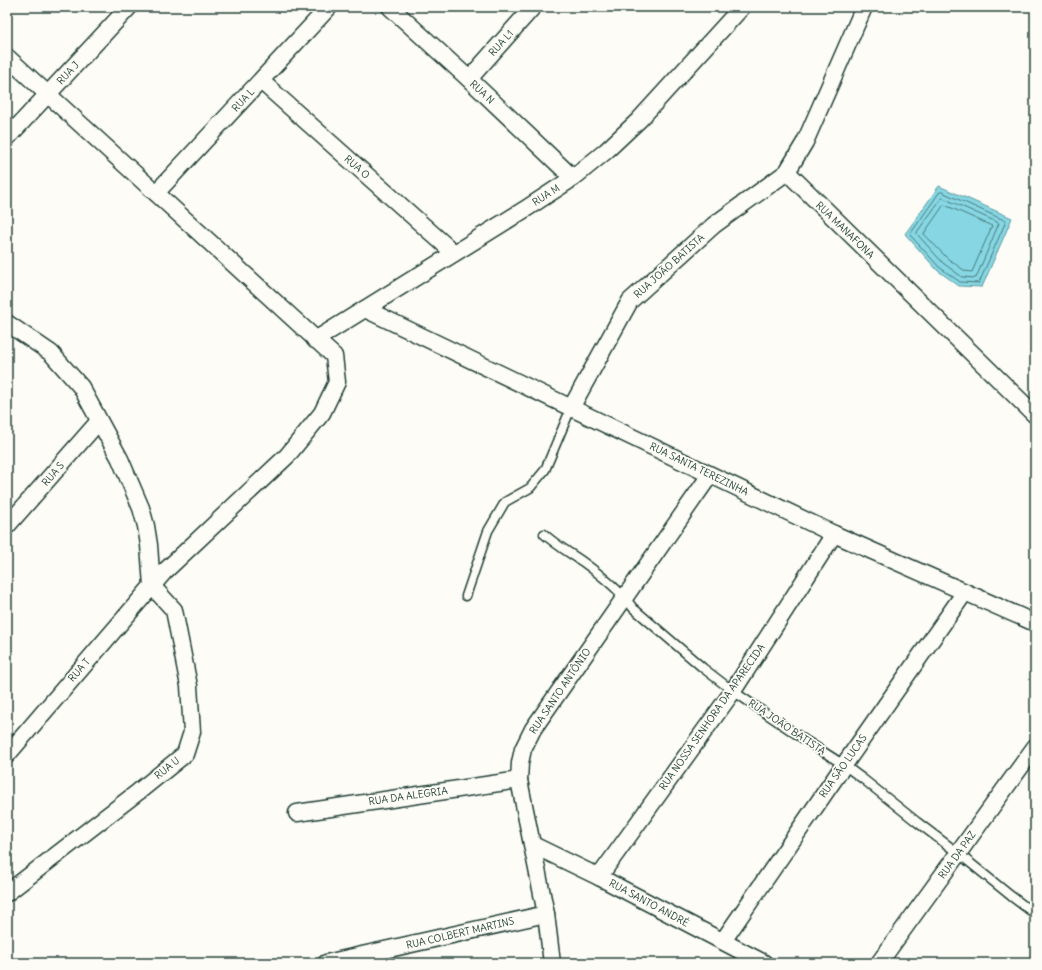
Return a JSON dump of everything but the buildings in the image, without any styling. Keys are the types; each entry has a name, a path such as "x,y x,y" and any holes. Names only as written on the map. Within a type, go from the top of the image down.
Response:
{"street":[{"name":"RUA J","path":"7,138 129,7"},
{"name":"RUA L","path":"156,193 329,7"},
{"name":"RUA N","path":"390,7 469,79 573,178"},
{"name":"RUA L1","path":"469,79 533,7"},
{"name":"RUA M","path":"315,340 573,178 606,151 639,120 742,7"},
{"path":"787,172 805,142 864,7"},
{"name":"RUA T","path":"7,58 334,356 337,382 322,413 287,456 164,572 7,755"},
{"name":"RUA O","path":"261,81 454,253"},
{"name":"RUA JOÃO BATISTA","path":"571,408 630,301 714,225 787,172"},
{"name":"RUA MANAFONA","path":"787,172 1035,415"},
{"name":"RUA SANTA TEREZINHA","path":"365,309 834,534 1035,623"},
{"path":"9,328 52,353 81,387 120,459 141,508 148,539 152,586"},
{"name":"RUA S","path":"7,526 99,421"},
{"name":"RUA SANTO ANTÔNIO","path":"552,963 546,914 519,780 523,749 532,729 710,475"},
{"name":"RUA NOSSA SENHORA DA APARECIDA","path":"599,877 733,691 834,534"},
{"name":"RUA U","path":"7,893 138,792 184,754 192,732 189,686 174,610 152,586"},
{"name":"RUA SÃO LUCAS","path":"723,941 965,592"},
{"name":"RUA DA PAZ","path":"879,963 1035,747"},
{"name":"RUA DA ALEGRIA","path":"297,813 519,780"},
{"name":"RUA SANTO ANDRÉ","path":"532,845 599,877 764,963"},
{"name":"RUA COLBERT MARTINS","path":"326,963 546,914"}],"lane":[{"path":"466,596 488,531 505,502 530,488 546,470 571,408"},
{"name":"RUA JOÃO BATISTA","path":"544,534 550,540 584,563 611,584 625,597 633,608 703,668 733,691 844,765 1035,914"}],"water":[{"path":"939,186 1012,218 982,287 959,286 937,270 905,234"}]}
